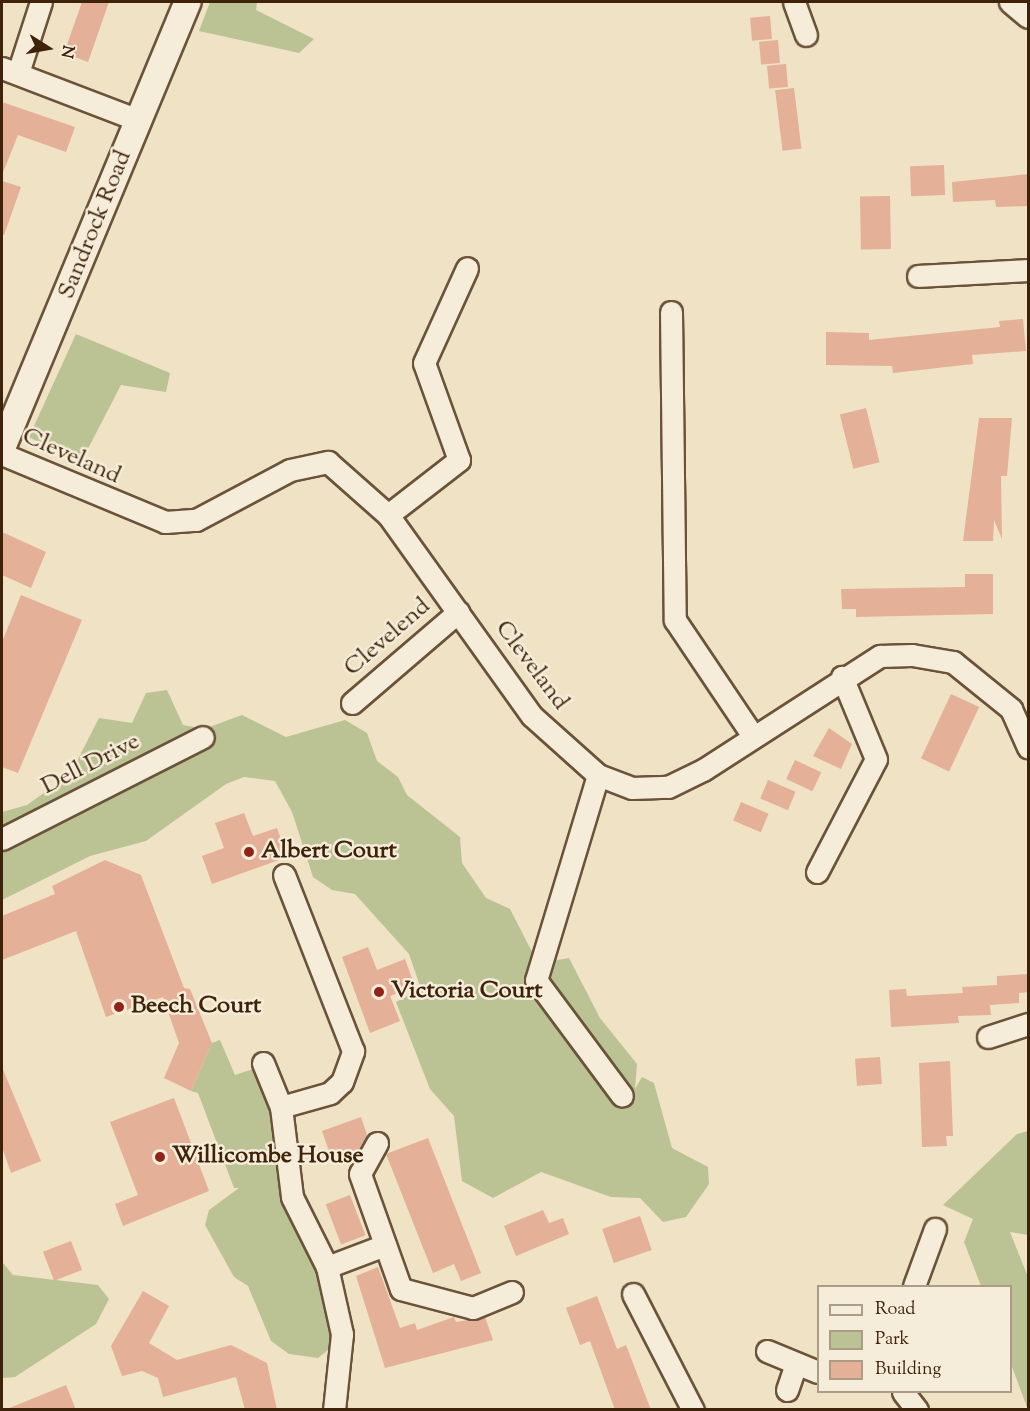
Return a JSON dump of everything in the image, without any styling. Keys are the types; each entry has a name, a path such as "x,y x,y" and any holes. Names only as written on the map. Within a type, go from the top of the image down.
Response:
{"street":[{"path":"41,2 10,71 138,120"},
{"name":"Sandrock Road","path":"2,448 188,2"},
{"path":"794,2 806,34"},
{"path":"1010,2 1029,17"},
{"path":"388,515 459,460 424,363 467,268"},
{"path":"918,276 1029,270"},
{"path":"671,312 675,620 753,736"},
{"name":"Cleveland","path":"2,454 165,522 196,520 290,470 328,462 388,515 532,717 598,775 632,788 668,787 753,736 842,677 880,656 912,655 953,662 1011,709 1029,747"},
{"name":"Clevelend","path":"352,703 458,612"},
{"path":"817,872 876,759 842,677"},
{"name":"Dell Drive","path":"2,839 202,737"},
{"path":"598,775 536,980 622,1096"},
{"path":"281,1107 330,1093 342,1082 353,1052 284,875"},
{"path":"988,1037 1029,1024"},
{"path":"263,1063 281,1107 292,1197 327,1267 342,1334 334,1410"},
{"path":"377,1143 360,1174 401,1288 473,1308 512,1292"},
{"path":"915,1285 935,1229"},
{"path":"327,1267 385,1245"},
{"path":"633,1294 693,1410"},
{"path":"768,1351 817,1371"},
{"path":"787,1390 796,1364"},
{"path":"904,1393 917,1410"}],"green space":[{"path":"210,2 257,2 256,10 314,39 299,53 199,31"},
{"path":"76,334 170,373 166,392 121,385 80,464 29,437"},
{"path":"167,690 183,725 204,729 242,715 286,737 345,720 367,733 377,761 398,777 407,795 460,837 462,863 486,898 510,909 531,950 546,962 569,958 600,1018 637,1064 635,1089 642,1077 654,1083 672,1148 708,1167 709,1184 686,1217 663,1222 640,1198 611,1197 541,1172 493,1198 462,1181 454,1116 430,1089 396,1002 421,989 409,954 355,894 332,890 313,877 292,812 275,781 244,777 226,784 146,841 90,856 2,900 2,812 27,805 55,785 76,763 99,718 132,723 146,693"},
{"path":"220,1040 235,1075 259,1067 336,1328 333,1346 318,1358 289,1354 271,1341 248,1286 234,1277 205,1225 209,1210 239,1188 234,1188 198,1093 191,1091 212,1043"},
{"path":"1028,1131 1028,1235 1010,1232 1028,1277 1028,1410 1012,1367 1012,1285 981,1285 964,1242 973,1219 943,1205 1017,1134"},
{"path":"2,1262 13,1275 98,1285 109,1299 96,1324 15,1377 2,1378"}],"building":[{"path":"82,2 109,2 88,62 64,53"},
{"path":"770,16 772,39 752,41 750,18"},
{"path":"778,40 780,63 761,65 759,42"},
{"path":"786,64 788,87 769,89 767,66"},
{"path":"794,88 801,149 783,151 775,90"},
{"path":"2,102 75,127 66,152 18,135 2,175"},
{"path":"944,165 945,195 911,196 910,166"},
{"path":"1029,174 1029,206 996,207 995,200 953,202 952,182"},
{"path":"2,181 21,187 4,235 2,235"},
{"path":"890,196 891,249 861,250 860,197"},
{"path":"1023,319 1026,351 972,355 973,364 893,373 892,366 826,365 826,332 869,333 869,340 1000,327 999,321"},
{"path":"866,408 880,462 853,469 840,415"},
{"path":"979,418 1012,418 1007,476 1001,476 1002,539 994,520 993,541 963,541"},
{"path":"2,532 46,552 31,588 2,575"},
{"path":"965,574 993,574 993,614 856,617 856,609 842,609 841,589 965,587"},
{"path":"21,595 82,620 18,773 2,767 2,642"},
{"path":"951,694 979,707 949,771 921,758"},
{"path":"829,728 852,744 841,769 813,756"},
{"path":"795,760 821,772 812,791 786,779"},
{"path":"768,780 796,792 788,810 760,798"},
{"path":"741,802 769,814 761,832 733,820"},
{"name":"Albert Court","path":"244,813 253,836 277,828 287,857 212,884 202,856 224,848 215,823"},
{"path":"105,860 141,875 184,988 190,989 212,1043 191,1091 164,1078 179,1043 163,997 106,1017 76,931 2,960 2,916 55,894 52,886"},
{"name":"Victoria Court","path":"368,947 377,970 405,959 415,987 390,996 400,1021 370,1033 342,957"},
{"path":"1029,974 1029,992 1019,993 1019,1003 990,1005 991,1015 958,1016 959,1023 891,1027 889,990 906,989 907,996 963,993 962,987 997,985 997,976"},
{"path":"880,1057 882,1084 857,1086 855,1059"},
{"path":"950,1061 953,1136 946,1136 947,1146 922,1147 919,1063"},
{"path":"2,1067 41,1161 11,1173 2,1147"},
{"name":"Willicombe House","path":"174,1098 209,1191 123,1226 115,1204 138,1195 110,1122"},
{"path":"361,1117 367,1135 356,1155 333,1163 322,1131"},
{"path":"428,1138 481,1273 461,1281 454,1264 433,1273 386,1154"},
{"path":"350,1195 365,1235 341,1244 326,1204"},
{"path":"543,1210 549,1223 563,1218 569,1234 516,1256 504,1226"},
{"path":"640,1216 652,1250 614,1263 602,1229"},
{"path":"71,1241 82,1270 54,1281 43,1252"},
{"path":"378,1267 400,1328 415,1323 417,1330 454,1317 456,1322 485,1317 493,1340 385,1368 356,1276"},
{"path":"143,1291 169,1306 149,1343 177,1360 231,1345 267,1363 277,1410 245,1410 236,1377 163,1397 158,1378 142,1371 122,1376 111,1346"},
{"path":"597,1296 617,1349 626,1345 651,1410 615,1410 590,1341 580,1345 566,1308"},
{"path":"66,1385 76,1410 7,1410 7,1409"}],"place":[{"name":"Albert Court","path":"249,852"},
{"name":"Victoria Court","path":"379,992"},
{"name":"Beech Court","path":"119,1007"},
{"name":"Willicombe House","path":"160,1157"}]}
